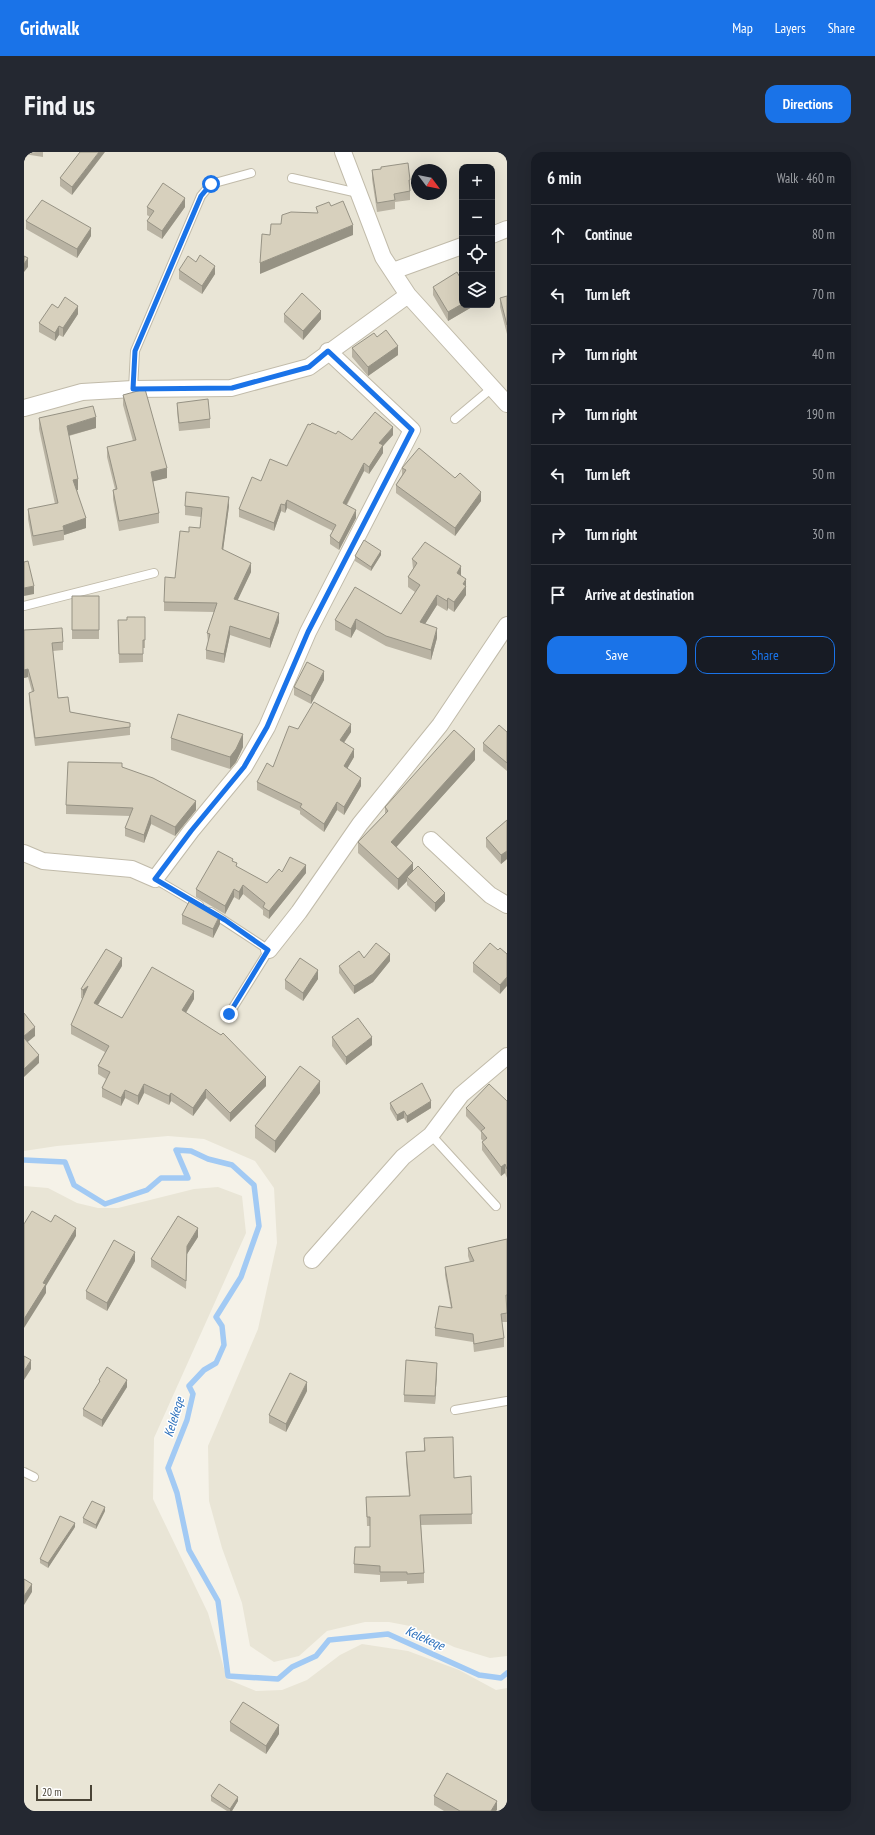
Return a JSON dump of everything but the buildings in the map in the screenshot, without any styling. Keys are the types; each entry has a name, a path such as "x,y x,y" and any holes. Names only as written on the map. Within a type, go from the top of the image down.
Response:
{"street":[{"path":"343,152 383,257 392,271 408,295 507,404"},
{"path":"495,234 507,229"},
{"path":"392,271 459,247"},
{"path":"24,408 82,392 133,389 232,388 309,367 328,351 408,295"},
{"path":"24,853 43,861 132,869 155,879 191,831 244,767 267,727 308,632 412,430 328,351"},
{"path":"268,950 299,912 360,824 440,725 507,625"},
{"path":"431,840 490,895 507,905"},
{"path":"312,1260 403,1157 431,1135 461,1095 507,1056"}],"lane":[{"path":"133,389 135,351 201,196 211,184 251,173"},
{"path":"292,178 358,193"},
{"path":"455,419 492,388"},
{"path":"24,606 154,573"},
{"path":"155,879 225,920 268,950 229,1014"},
{"path":"431,1135 496,1206"},
{"path":"455,1410 507,1401"},
{"path":"24,1472 34,1477"}],"shaded area":[{"path":"24,152 507,152 507,1656 490,1658 454,1647 410,1626 389,1622 365,1622 327,1631 299,1656 274,1662 250,1646 242,1603 222,1548 209,1501 208,1446 258,1329 277,1243 274,1188 255,1161 204,1139 168,1136 57,1146 24,1151"},
{"path":"24,1186 48,1188 77,1203 98,1208 118,1208 194,1189 218,1187 242,1196 246,1233 154,1438 153,1499 208,1613 227,1679 256,1691 282,1690 307,1680 340,1655 362,1644 408,1651 459,1670 496,1690 507,1688 507,1811 24,1811"}],"waterway":[{"name":"Kelekeqe","path":"24,1160 65,1162 74,1185 105,1204 147,1190 161,1178 188,1178 176,1150 191,1151 208,1159 232,1165 254,1185 259,1226 241,1277 216,1317 222,1326 224,1345 216,1363 204,1370 189,1386 193,1394 187,1420 168,1468 177,1493 189,1550 218,1601 228,1676 278,1679 292,1667 316,1656 329,1640 388,1634 479,1675 501,1678 507,1673"}],"route":[{"path":"211,184 201,196 135,351 133,389 232,388 309,367 328,351 412,430 308,632 267,727 244,767 226,791 191,831 155,879 225,920 268,950 229,1014"}]}
